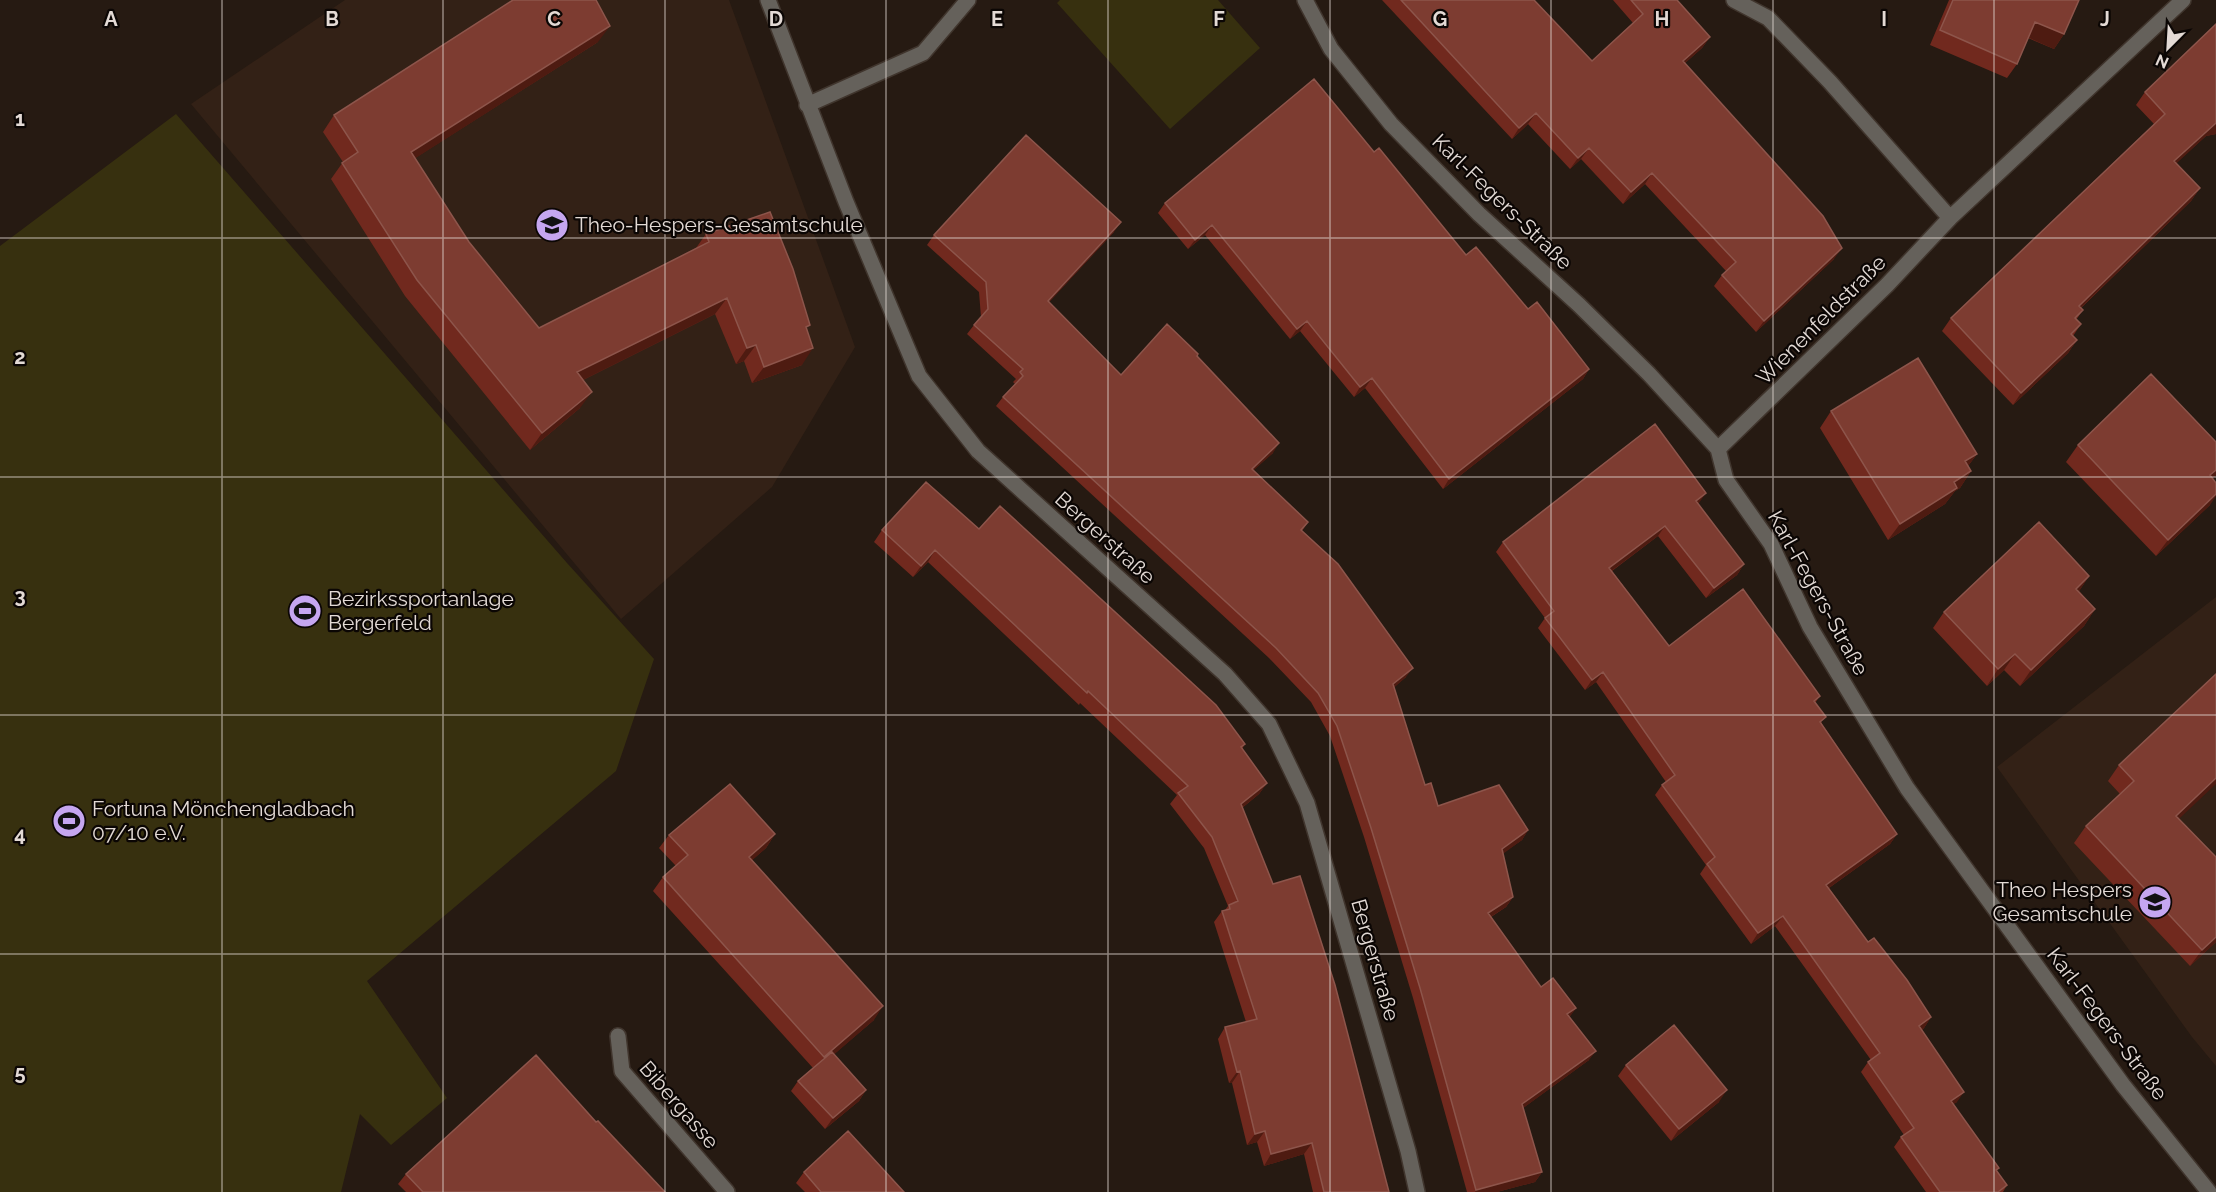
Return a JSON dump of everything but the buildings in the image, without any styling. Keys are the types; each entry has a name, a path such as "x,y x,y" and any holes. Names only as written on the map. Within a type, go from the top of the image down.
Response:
{"street":[{"name":"Bergerstraße","path":"768,0 807,105 919,376 978,451 1225,674 1269,724 1307,803 1408,1151 1417,1192"},
{"path":"807,105 923,53 968,0"},
{"name":"Karl-Fegers-Straße","path":"1305,0 1331,49 1391,124 1479,214 1579,305 1649,374 1718,449 1726,480 1771,544 1810,627 1907,788 2123,1085 2209,1192"},
{"path":"1734,0 1768,18 1830,82 1950,218"},
{"name":"Wienenfeldstraße","path":"1718,449 1887,285 1950,218 2182,0"},
{"name":"Bibergasse","path":"618,1036 622,1071 727,1192"}],"shaded area":[{"name":"Theo-Hespers-Gesamtschule","path":"345,0 729,0 855,347 772,487 621,619 191,104"},
{"path":"1060,0 1218,0 1260,48 1170,129 1057,3"},
{"name":"Bezirkssportanlage Bergerfeld","path":"176,114 567,563 654,659 616,771 367,981 447,1098 391,1145 360,1114 341,1192 0,1192 0,246"},
{"name":"Theo Hespers Gesamtschule","path":"2216,597 2216,1066 2192,1037 1997,767"}],"place":[{"name":"Theo-Hespers-Gesamtschule","path":"552,225"},
{"name":"Bezirkssportanlage Bergerfeld","path":"305,611"},
{"name":"Fortuna Mönchengladbach 07/10 e.V.","path":"69,821"},
{"name":"Theo Hespers Gesamtschule","path":"2155,902"}]}
